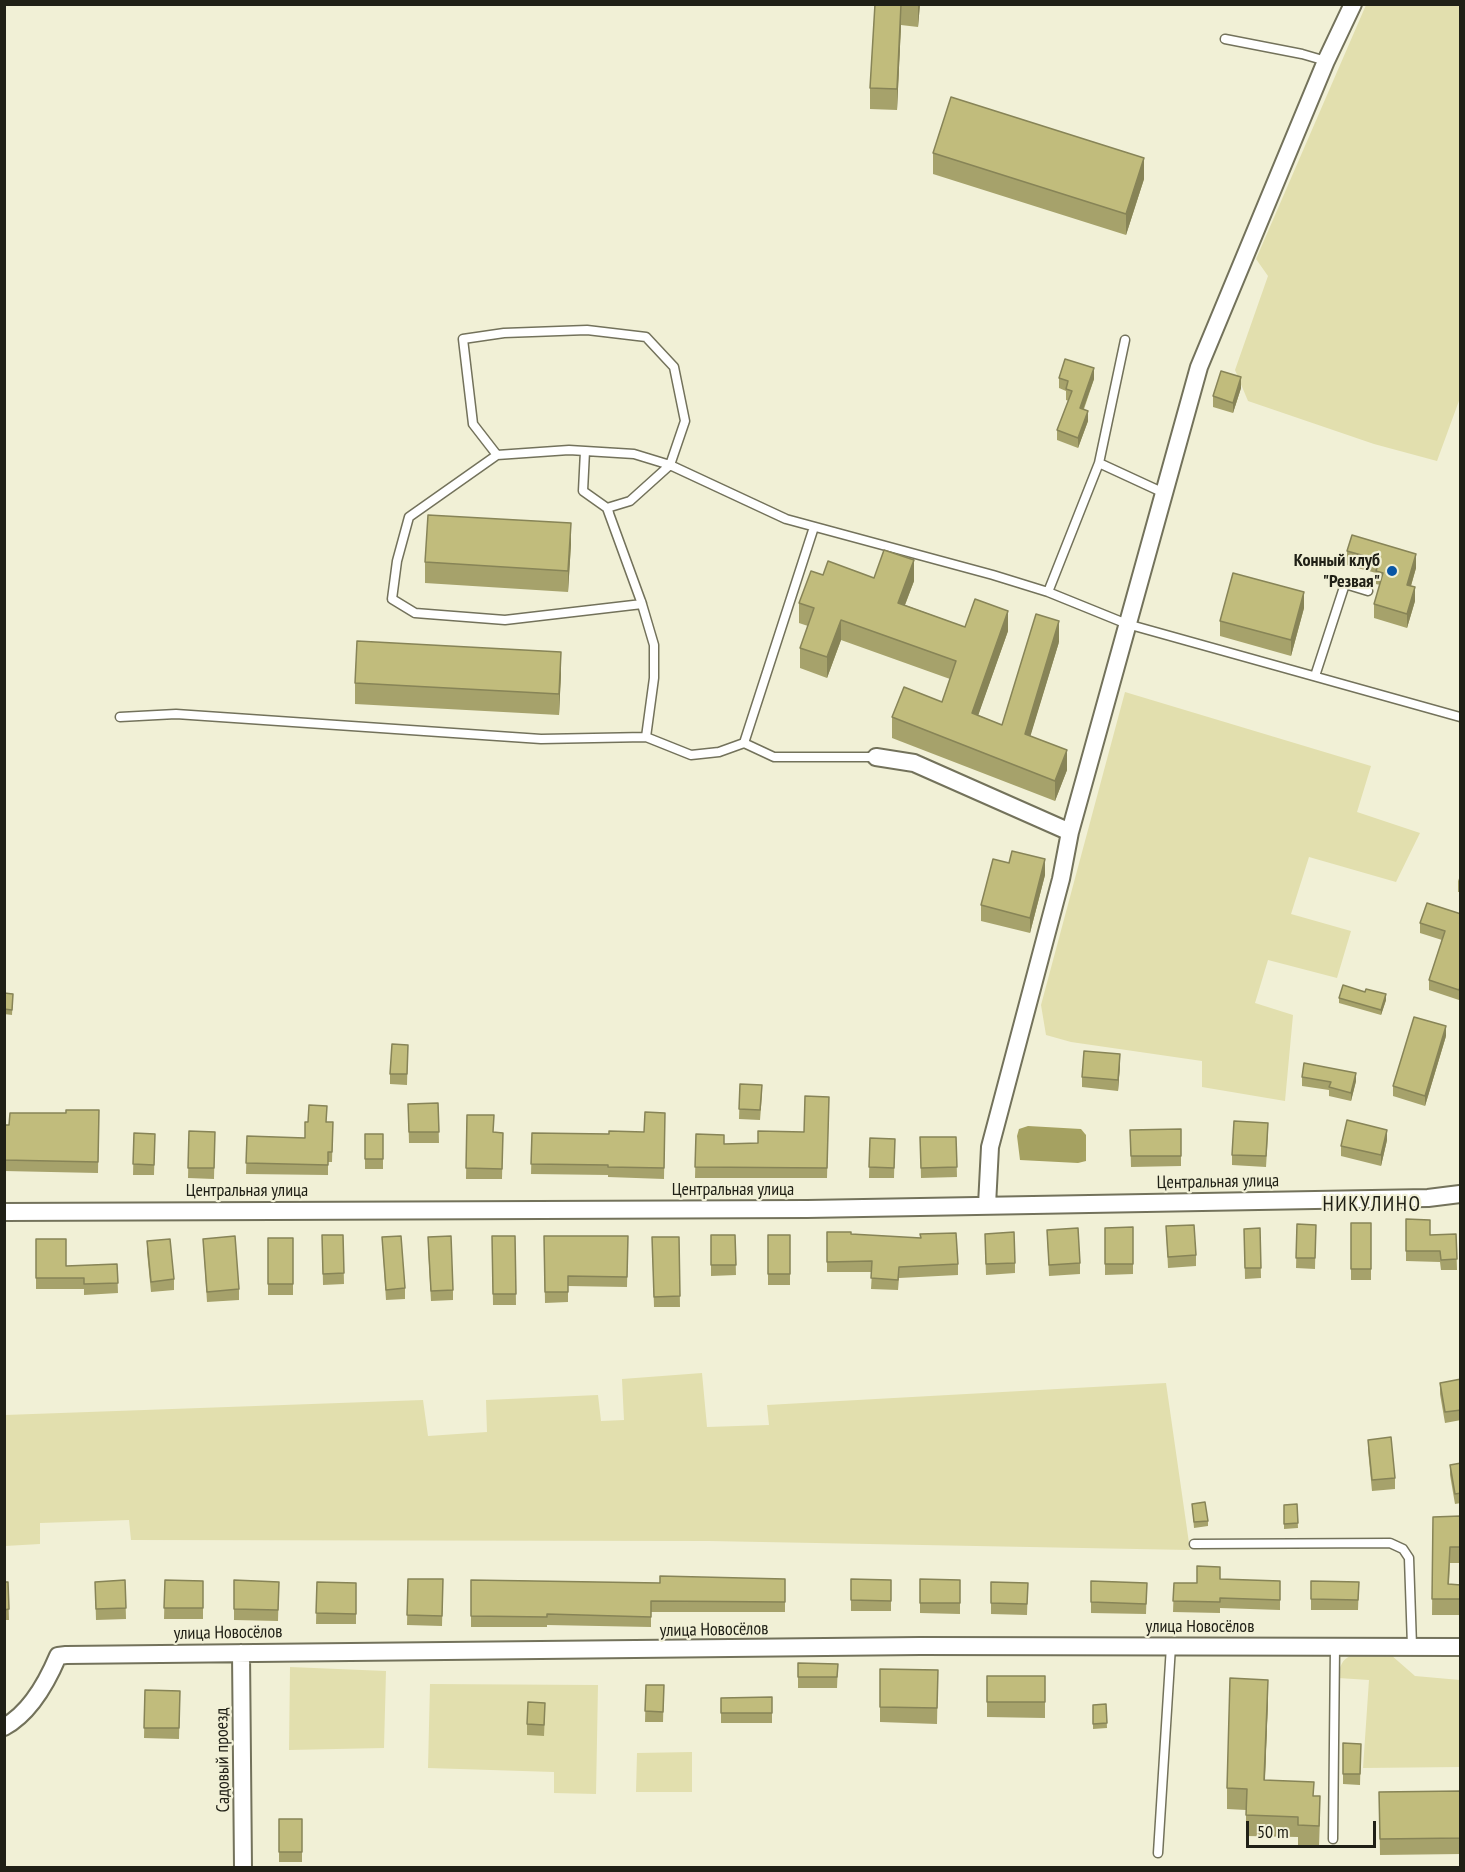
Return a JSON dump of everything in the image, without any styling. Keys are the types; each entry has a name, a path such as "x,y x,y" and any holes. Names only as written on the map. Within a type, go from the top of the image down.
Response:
{"street":[{"path":"987,1205 990,1147 1061,879 1071,832 1199,367 1326,61 1353,4"},
{"path":"876,758 915,762 1071,832"},
{"name":"Центральная улица","path":"4,1212 807,1209 1428,1198 1461,1194"},
{"name":"улица Новосёлов","path":"4,1727 14,1722 37,1696 58,1656 920,1646 1461,1647"},
{"name":"Садовый проезд","path":"241,1653 243,1868"}],"lane":[{"path":"1225,39 1326,61"},
{"path":"497,455 473,424 463,339 504,333 586,330 646,337 674,367 685,421 670,465 630,501 607,508"},
{"path":"1048,592 1099,463 1125,340"},
{"path":"642,604 505,620 415,613 392,599 397,561 409,517 497,455 569,450 634,454 670,465 786,519 993,574 1048,592 1127,624 1461,717"},
{"path":"585,451 583,491 607,508 642,604 654,645 654,678 646,737"},
{"path":"1099,463 1164,493"},
{"path":"744,743 814,527"},
{"path":"1315,676 1345,584 1368,591"},
{"path":"120,717 176,714 542,739 646,737 691,755 719,752 744,743 774,757 876,758"},
{"path":"1194,1544 1390,1543 1403,1549 1408,1558 1412,1646"},
{"path":"1158,1853 1171,1646"},
{"path":"1333,1839 1335,1647"}],"shaded area":[{"path":"1366,5 1460,5 1460,398 1437,461 1374,444 1248,401 1235,370 1268,276 1256,259"},
{"path":"1125,692 1371,766 1357,812 1420,833 1396,882 1309,857 1291,914 1351,931 1337,978 1268,960 1255,1003 1293,1015 1285,1101 1202,1087 1202,1061 1071,1042 1046,1035 1041,1005"},
{"path":"1028,1126 1081,1129 1086,1135 1086,1161 1078,1163 1020,1160 1017,1136 1019,1129"},
{"path":"702,1373 707,1427 769,1425 767,1405 1166,1383 1190,1550 709,1541 131,1540 129,1520 40,1523 40,1544 5,1546 5,1415 423,1400 428,1436 487,1432 486,1400 598,1395 601,1421 624,1420 622,1379"},
{"path":"1352,1655 1391,1655 1415,1676 1460,1680 1460,1767 1363,1768 1369,1680 1338,1678 1339,1670 1345,1659"},
{"path":"290,1667 386,1671 384,1748 289,1750"},
{"path":"430,1684 598,1685 596,1794 554,1793 554,1772 428,1768"},
{"path":"692,1752 692,1792 636,1792 637,1753"}],"building":[{"path":"875,4 901,4 897,89 870,88"},
{"path":"951,97 1144,158 1126,214 933,153"},
{"path":"1065,359 1094,368 1080,408 1088,411 1078,438 1057,430 1072,391 1066,389 1068,381 1059,378"},
{"path":"1221,371 1241,377 1233,403 1213,396"},
{"path":"428,515 571,523 568,571 425,562"},
{"path":"1352,535 1416,554 1407,585 1415,587 1407,614 1374,604 1383,573 1376,571 1379,560 1347,551"},
{"path":"884,550 914,560 898,603 965,627 975,599 1008,611 972,713 1002,725 1036,614 1059,621 1025,734 1067,750 1055,781 892,717 904,687 942,702 956,661 841,620 827,657 800,648 814,608 799,603 811,571 823,575 828,561 874,578"},
{"path":"1233,573 1304,592 1291,640 1220,621"},
{"path":"357,641 561,652 559,694 355,683"},
{"path":"1012,851 1045,859 1030,918 981,905 993,859 1009,863"},
{"path":"1427,903 1461,914 1461,984 1459,990 1429,980 1445,931 1420,923"},
{"path":"1343,985 1365,992 1366,989 1386,994 1381,1010 1339,998"},
{"path":"4,993 13,994 12,1010 4,1009"},
{"path":"1414,1017 1446,1026 1425,1096 1393,1086"},
{"path":"392,1044 408,1045 407,1074 390,1074"},
{"path":"1084,1051 1120,1054 1118,1080 1082,1077"},
{"path":"1304,1063 1356,1073 1351,1093 1329,1087 1331,1082 1302,1077"},
{"path":"740,1084 762,1085 760,1110 739,1109"},
{"path":"805,1096 829,1097 827,1168 695,1167 696,1134 724,1135 724,1144 758,1143 758,1131 804,1132"},
{"path":"438,1103 439,1132 409,1132 408,1104"},
{"path":"309,1105 327,1106 326,1122 333,1122 332,1152 328,1152 328,1165 246,1163 247,1136 305,1138 305,1122 308,1122"},
{"path":"66,1110 99,1110 98,1162 4,1160 4,1125 9,1125 10,1113 66,1113"},
{"path":"645,1112 665,1113 664,1168 531,1164 532,1133 644,1132"},
{"path":"467,1115 494,1115 493,1132 503,1133 502,1169 466,1168"},
{"path":"1347,1120 1387,1130 1381,1155 1341,1146"},
{"path":"1234,1121 1268,1123 1266,1156 1232,1155"},
{"path":"1181,1129 1181,1156 1131,1156 1130,1130"},
{"path":"189,1131 215,1132 214,1168 188,1168"},
{"path":"134,1133 155,1134 154,1165 133,1164"},
{"path":"365,1134 383,1134 383,1159 365,1159"},
{"path":"920,1137 956,1137 957,1167 921,1168"},
{"path":"870,1138 895,1139 894,1168 869,1167"},
{"path":"1406,1219 1430,1220 1430,1235 1456,1234 1457,1259 1441,1260 1440,1251 1406,1251"},
{"path":"1351,1223 1371,1223 1371,1269 1351,1269"},
{"path":"1297,1224 1316,1225 1315,1258 1296,1258"},
{"path":"1194,1225 1196,1255 1168,1257 1166,1226"},
{"path":"1133,1227 1133,1264 1105,1264 1105,1228"},
{"path":"1078,1228 1080,1263 1049,1265 1047,1230"},
{"path":"1260,1228 1261,1268 1245,1268 1244,1229"},
{"path":"827,1232 921,1238 920,1234 956,1233 958,1264 899,1267 898,1280 871,1278 872,1261 827,1262"},
{"path":"1014,1232 1015,1263 986,1264 985,1234"},
{"path":"322,1235 343,1235 344,1273 323,1274"},
{"path":"711,1235 735,1235 736,1265 711,1265"},
{"path":"768,1235 790,1235 790,1274 768,1274"},
{"path":"235,1236 239,1289 207,1292 203,1239"},
{"path":"401,1236 405,1288 386,1290 382,1237"},
{"path":"451,1236 453,1290 431,1291 428,1237"},
{"path":"492,1236 515,1236 516,1294 493,1294"},
{"path":"544,1236 628,1236 627,1277 568,1276 568,1292 545,1292"},
{"path":"652,1237 679,1237 680,1296 654,1297"},
{"path":"268,1238 293,1238 293,1284 268,1284"},
{"path":"36,1239 66,1239 66,1266 117,1264 118,1283 84,1284 84,1278 36,1278"},
{"path":"170,1239 174,1279 151,1282 147,1241"},
{"path":"1461,1379 1461,1410 1445,1412 1440,1383"},
{"path":"1391,1437 1395,1478 1372,1480 1368,1440"},
{"path":"1461,1463 1461,1493 1455,1494 1450,1465"},
{"path":"1205,1502 1208,1521 1194,1522 1192,1504"},
{"path":"1297,1504 1298,1523 1284,1524 1284,1505"},
{"path":"1461,1516 1461,1547 1450,1547 1448,1584 1461,1585 1461,1599 1432,1599 1433,1517"},
{"path":"1197,1566 1220,1567 1220,1579 1280,1581 1280,1600 1220,1598 1220,1602 1173,1601 1174,1583 1197,1583"},
{"path":"660,1576 785,1579 785,1602 651,1601 651,1617 547,1614 547,1617 471,1616 471,1580 660,1583"},
{"path":"408,1579 443,1579 442,1616 407,1615"},
{"path":"851,1579 891,1580 891,1601 851,1600"},
{"path":"920,1579 960,1580 960,1603 920,1603"},
{"path":"125,1580 126,1608 96,1609 95,1582"},
{"path":"165,1580 203,1581 203,1608 164,1608"},
{"path":"234,1580 279,1582 278,1610 234,1609"},
{"path":"1091,1581 1147,1583 1146,1604 1091,1602"},
{"path":"1311,1581 1359,1582 1358,1600 1311,1599"},
{"path":"4,1582 8,1582 9,1609 4,1610"},
{"path":"317,1582 356,1583 356,1614 316,1613"},
{"path":"991,1582 1028,1583 1027,1604 991,1603"},
{"path":"798,1663 838,1664 837,1677 798,1677"},
{"path":"880,1669 938,1670 937,1708 880,1707"},
{"path":"987,1676 1045,1676 1045,1702 987,1702"},
{"path":"1230,1678 1268,1680 1264,1780 1314,1782 1313,1796 1320,1796 1319,1826 1298,1825 1298,1817 1246,1815 1247,1789 1227,1788"},
{"path":"646,1685 664,1685 663,1712 645,1711"},
{"path":"145,1690 180,1691 179,1728 144,1728"},
{"path":"772,1697 772,1713 721,1713 721,1698"},
{"path":"528,1702 545,1703 544,1725 527,1724"},
{"path":"1106,1704 1107,1723 1093,1724 1093,1705"},
{"path":"1343,1743 1361,1744 1360,1774 1343,1774"},
{"path":"1461,1791 1461,1838 1380,1839 1379,1792"},
{"path":"279,1819 302,1819 302,1852 279,1852"}],"place":[{"name":"Конный клуб \"Резвая\"","path":"1392,571"}],"district":[{"name":"НИКУЛИНО","path":"1372,1205"}]}
